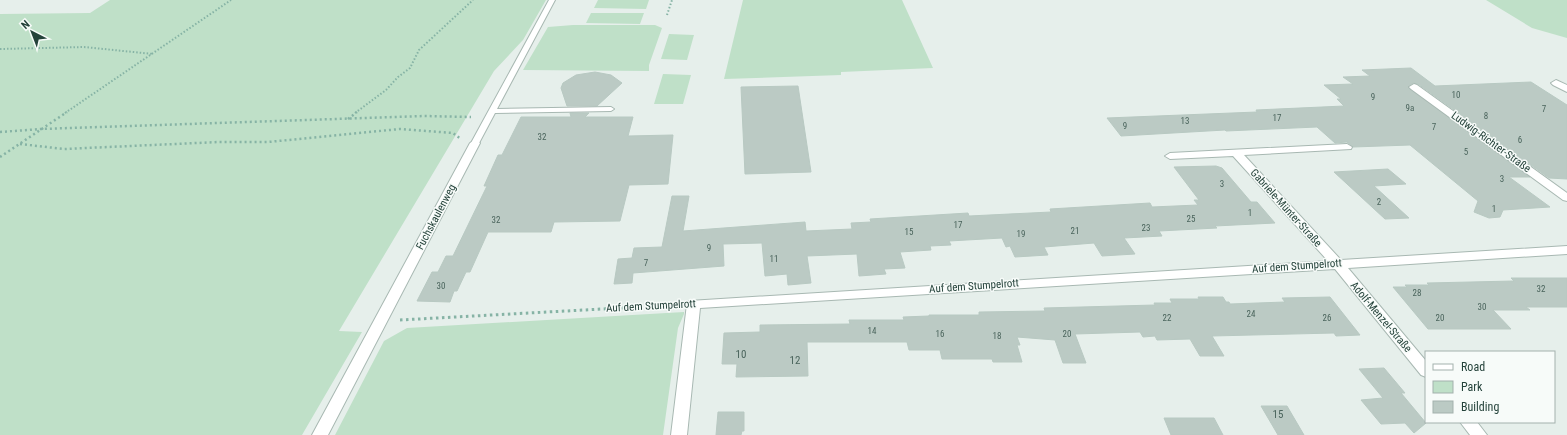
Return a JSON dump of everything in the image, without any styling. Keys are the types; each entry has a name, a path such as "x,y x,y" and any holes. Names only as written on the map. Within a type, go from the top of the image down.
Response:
{"street":[{"path":"1556,83 1567,89"},
{"name":"Ludwig-Richter-Straße","path":"1414,86 1567,198"},
{"name":"Fuchskaulenweg","path":"320,435 475,143"},
{"name":"Gabriele-Münter-Straße","path":"1170,156 1347,147"},
{"name":"Gabriele-Münter-Straße","path":"1236,153 1337,263"},
{"name":"Auf dem Stumpelrott","path":"694,304 1337,263 1567,250"},
{"name":"Adolf-Menzel-Straße","path":"1337,263 1425,370"},
{"path":"679,435 694,304"},
{"path":"1469,423 1479,435"}],"lane":[{"name":"Fuchskaulenweg","path":"475,143 552,0"},
{"path":"492,111 611,110"}],"path":[{"path":"0,157 154,54 231,0"},
{"path":"347,120 386,90 398,77 410,68 419,50 473,0"},
{"path":"667,15 672,0"},
{"path":"0,49 84,47 154,54"},
{"path":"0,132 41,129 347,120 424,116 470,117"},
{"path":"20,144 64,149 219,142 268,142 400,129 453,134 465,142 475,143"},
{"name":"Auf dem Stumpelrott","path":"381,321 694,304"}],"green space":[{"path":"110,0 546,0 523,40 494,71 339,331 362,332 302,435 0,435 0,14 90,13"},
{"path":"598,0 649,0 646,9 594,8"},
{"path":"743,0 902,0 933,68 841,72 841,75 724,79"},
{"path":"1486,0 1567,0 1567,38 1532,28"},
{"path":"591,13 644,13 640,24 586,23"},
{"path":"573,25 655,25 662,28 649,65 649,71 523,70 548,27"},
{"path":"669,34 694,35 687,60 661,59"},
{"path":"663,74 691,75 683,104 654,104"},
{"path":"684,312 678,328 663,435 335,435 384,341 407,328"}],"building":[{"path":"1411,68 1435,86 1531,82 1567,105 1567,179 1549,178 1418,84 1413,83 1408,87 1530,177 1509,177 1550,207 1503,210 1500,217 1489,218 1474,212 1478,201 1410,145 1353,147 1347,142 1335,143 1317,127 1225,130 1121,136 1107,118 1257,112 1256,110 1344,106 1337,99 1341,99 1324,85 1353,84 1343,77 1370,76 1362,70"},
{"path":"595,72 611,75 622,83 597,106 567,106 561,88 563,83 576,75"},
{"path":"798,86 811,172 745,174 741,87"},
{"path":"570,113 589,113 585,117 633,117 628,136 673,135 668,184 629,185 620,221 554,222 551,232 488,232 470,272 466,272 457,291 454,291 450,302 417,301 432,272 438,272 446,256 453,256 487,186 484,186 498,155 502,155 521,117 571,117"},
{"path":"1216,166 1222,168 1251,202 1257,202 1275,223 1159,231 1162,236 1124,238 1135,254 1102,256 1094,243 1044,247 1048,255 1015,257 1010,246 1006,247 1002,238 949,241 951,245 930,246 931,250 900,252 905,268 884,269 886,274 859,276 857,254 807,256 811,283 788,285 787,274 765,276 762,243 723,244 724,266 633,273 632,283 614,284 618,259 632,258 634,248 662,247 672,196 689,196 683,231 805,222 806,231 852,229 851,223 871,222 870,219 968,213 969,216 1051,212 1050,209 1150,203 1152,207 1198,205 1194,200 1199,200 1174,167"},
{"path":"1388,169 1406,184 1374,186 1409,218 1385,219 1334,172"},
{"path":"1511,278 1567,278 1567,307 1526,307 1530,310 1493,310 1511,329 1428,329 1393,287 1407,287 1405,285 1429,285 1427,283 1514,281"},
{"path":"1198,297 1223,297 1226,302 1229,302 1230,304 1285,302 1282,298 1330,297 1360,335 1336,336 1334,333 1212,336 1224,356 1200,356 1190,339 1157,340 1155,336 1143,337 1140,332 1075,334 1086,363 1063,363 1055,340 1017,337 1020,345 1017,345 1022,362 993,362 992,359 942,359 940,350 909,350 907,342 807,342 808,376 736,377 737,364 722,364 724,333 760,332 760,325 850,324 849,320 904,320 903,317 929,315 979,315 979,312 1045,311 1044,308 1155,305 1154,303 1172,303 1170,299 1199,299"},
{"path":"1384,368 1405,393 1401,393 1426,423 1414,433 1405,423 1381,424 1361,400 1383,398 1359,369"},
{"path":"1261,406 1287,406 1304,435 1278,435"},
{"path":"718,412 744,412 744,431 742,431 741,435 716,435"},
{"path":"1164,418 1214,418 1223,435 1171,435"}]}
